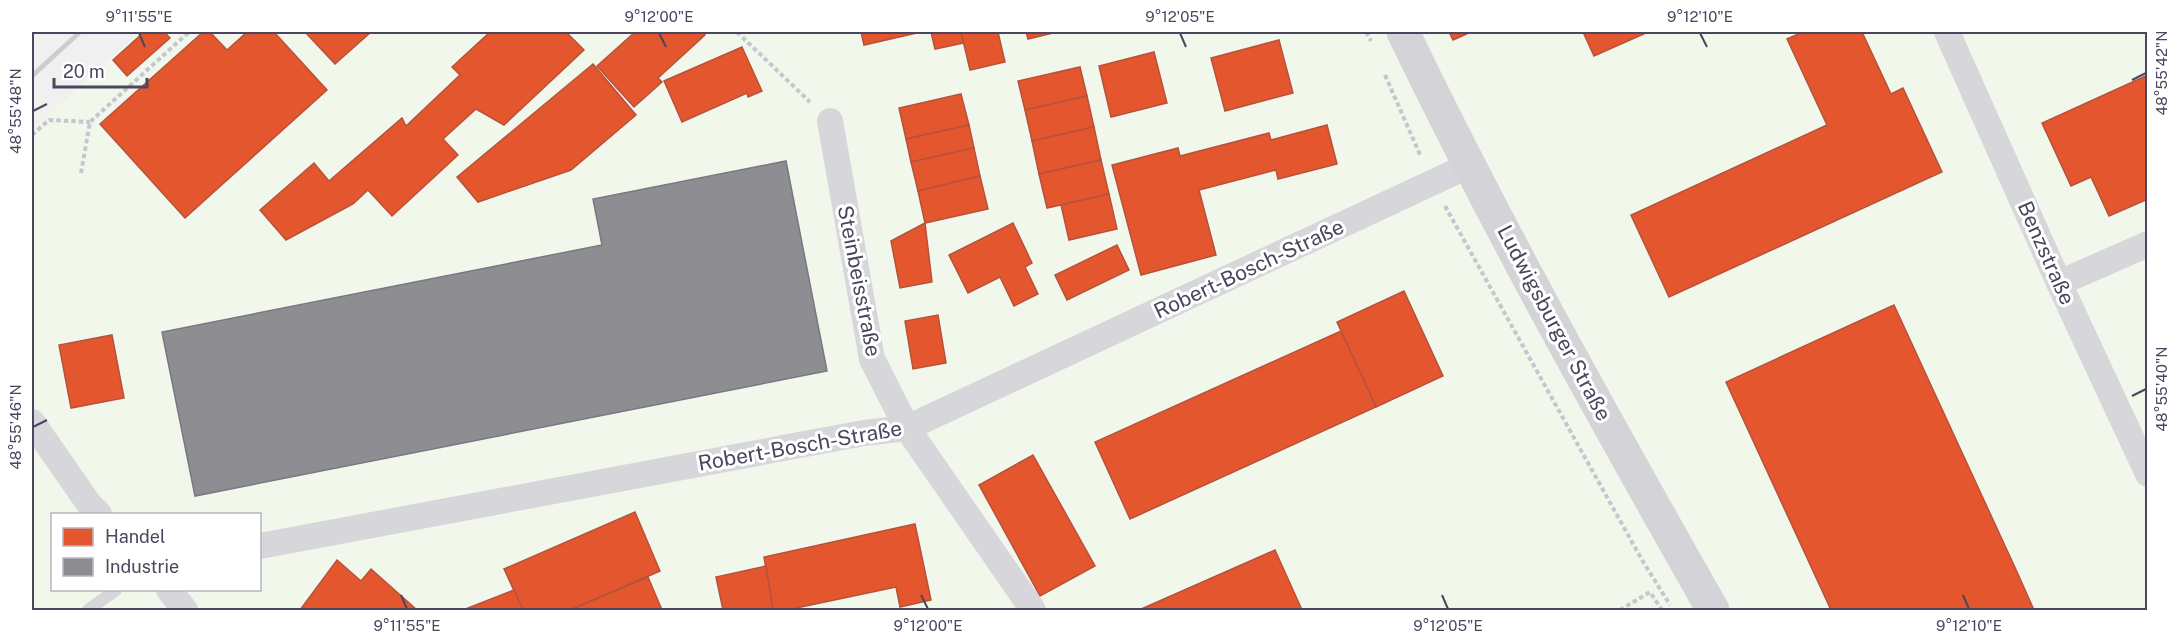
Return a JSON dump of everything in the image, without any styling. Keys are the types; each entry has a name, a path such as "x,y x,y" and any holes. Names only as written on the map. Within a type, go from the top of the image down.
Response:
{"main road":[{"name":"Ludwigsburger Straße","path":"1403,32 1470,165 1629,464 1713,610"}],"street":[{"name":"Benzstraße","path":"1947,32 2059,283 2148,474"},
{"name":"Steinbeisstraße","path":"830,121 872,359 907,428 968,521 1033,610"},
{"name":"Robert-Bosch-Straße","path":"261,546 864,433 907,428 1470,165"},
{"path":"2059,283 2148,243"},
{"path":"32,422 89,504 98,513"},
{"path":"170,591 185,610"}],"lane":[{"path":"88,610 115,591"}],"path":[{"path":"81,173 90,122 189,32"},
{"path":"737,32 830,121"},
{"path":"1366,32 1371,42"},
{"path":"1381,64 1433,184 1642,560 1674,610"},
{"path":"32,135 49,120 90,122"},
{"path":"1620,610 1650,592 1662,610"}],"shaded area":[{"path":"139,32 2147,32 2147,610 32,610 32,130"}],"building: Handel":[{"path":"144,32 164,32 170,38 127,76 113,60"},
{"path":"203,32 210,32 227,50 247,32 274,32 327,90 185,218 100,124"},
{"path":"305,32 371,32 335,64"},
{"path":"490,32 566,32 584,50 504,125 476,109 443,139 458,155 392,216 368,190 353,204 286,240 260,210 314,163 329,181 402,118 406,126 460,75 452,67"},
{"path":"635,32 702,32 705,35 658,78 662,82 634,107 597,66"},
{"path":"861,32 921,32 864,45"},
{"path":"931,32 961,32 964,43 935,49"},
{"path":"961,32 998,32 1005,62 970,70"},
{"path":"1026,32 1057,32 1028,39"},
{"path":"1449,32 1471,32 1453,40"},
{"path":"1583,32 1648,32 1594,56"},
{"path":"1803,32 1862,32 1891,94 1903,88 1942,172 1669,297 1631,215 1827,125 1787,39"},
{"path":"1279,40 1293,93 1225,111 1211,58"},
{"path":"742,47 762,91 748,97 747,93 682,122 664,81"},
{"path":"1154,52 1167,103 1111,117 1099,66"},
{"path":"593,64 636,115 571,170 478,202 457,177"},
{"path":"1080,67 1087,96 1025,110 1018,81"},
{"path":"2148,75 2148,199 2109,216 2091,177 2071,186 2042,123"},
{"path":"961,94 969,125 906,139 899,108"},
{"path":"1087,96 1094,127 1032,141 1025,110"},
{"path":"969,125 974,148 911,162 906,139"},
{"path":"1327,125 1337,164 1278,179 1276,170 1199,190 1216,255 1141,275 1112,165 1178,148 1180,156 1269,133 1271,140"},
{"path":"1094,127 1101,160 1039,174 1032,141"},
{"path":"974,148 980,176 918,191 911,162"},
{"path":"1101,160 1109,194 1047,208 1039,174"},
{"path":"980,176 988,209 925,223 918,191"},
{"path":"1109,194 1117,229 1069,240 1061,205"},
{"path":"925,223 932,282 900,288 891,241"},
{"path":"1013,223 1032,263 1025,267 1038,294 1014,306 1000,277 968,293 949,255"},
{"path":"1117,245 1129,270 1067,300 1055,275"},
{"path":"1404,291 1443,376 1376,407 1337,322"},
{"path":"1894,305 2034,610 1831,610 1726,382"},
{"path":"938,315 946,363 913,369 905,321"},
{"path":"1341,331 1376,407 1130,519 1095,442"},
{"path":"112,335 124,398 71,408 59,345"},
{"path":"1033,455 1095,566 1040,596 979,485"},
{"path":"635,512 660,571 570,610 523,610 504,569"},
{"path":"915,524 931,600 900,607 896,587 787,610 773,610 764,557"},
{"path":"1275,550 1302,610 1139,610"},
{"path":"337,560 361,581 371,569 417,610 300,610"},
{"path":"766,566 773,610 723,610 716,577"},
{"path":"648,577 662,610 570,610"},
{"path":"514,590 523,610 463,610"}],"building: Industrie":[{"path":"786,161 827,371 195,496 162,332 602,245 593,199"}],"railway":[{"path":"32,76 80,32"}]}
